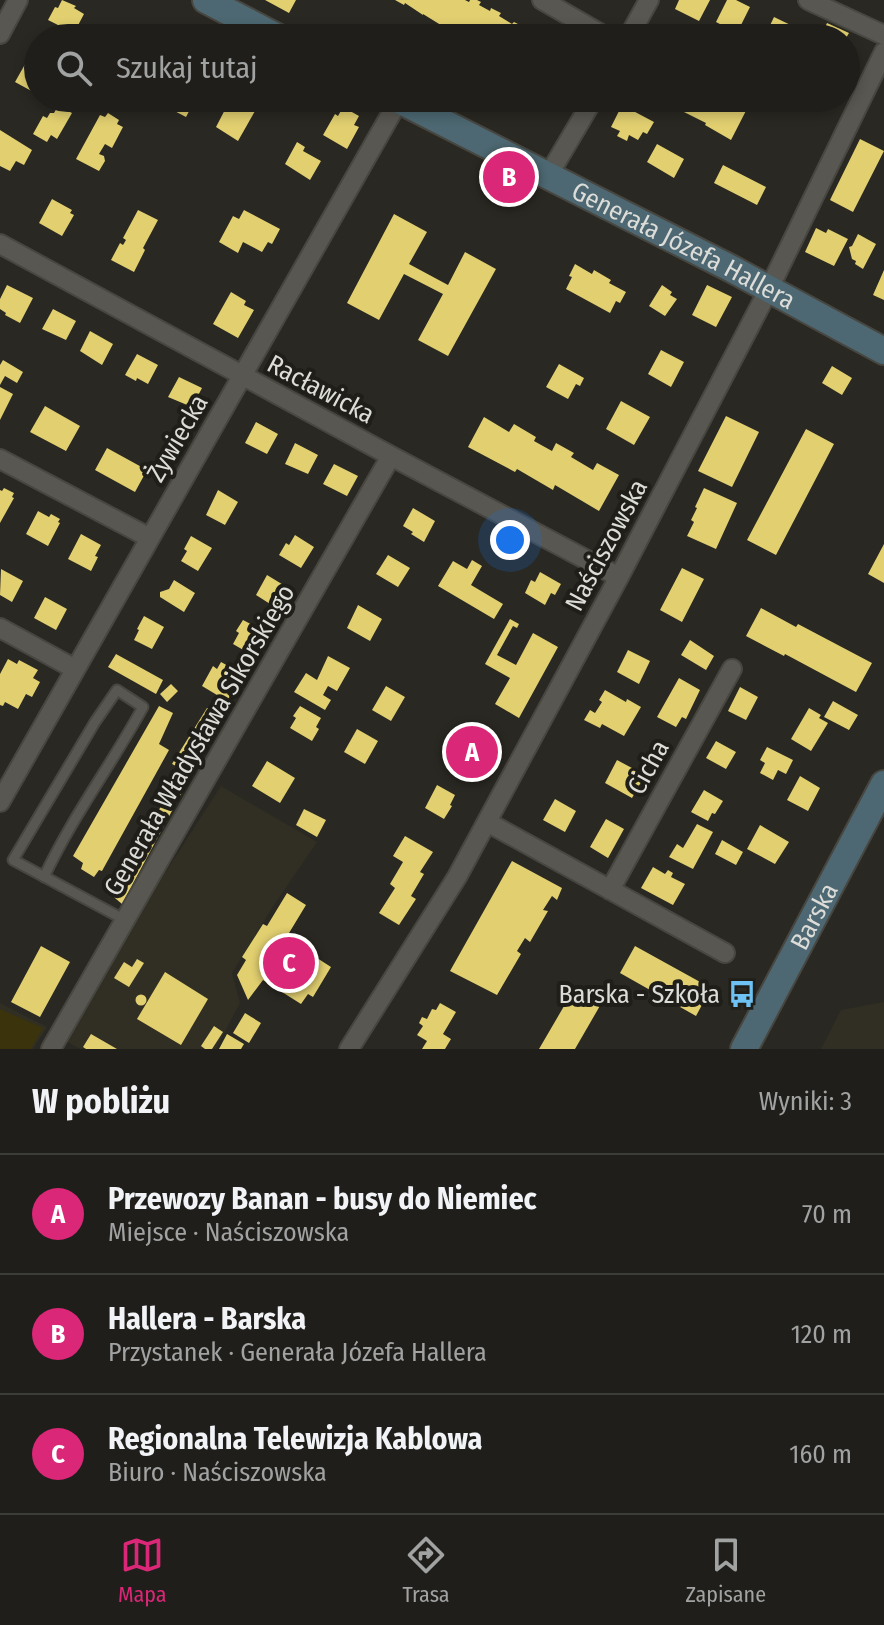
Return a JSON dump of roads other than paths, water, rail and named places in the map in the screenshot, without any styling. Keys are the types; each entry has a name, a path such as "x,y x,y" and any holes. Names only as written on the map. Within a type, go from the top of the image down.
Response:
{"street":[{"path":"0,34 18,0"},
{"path":"206,0 252,24"},
{"path":"542,0 584,24"},
{"path":"636,24 649,0"},
{"path":"808,0 884,35"},
{"name":"Naściszowska","path":"860,101 884,52"},
{"name":"Żywiecka","path":"0,802 390,112"},
{"name":"Generała Józefa Hallera","path":"422,112 884,351"},
{"path":"548,176 586,112"},
{"name":"Naściszowska","path":"349,1049 457,877 487,822 769,289 855,112"},
{"name":"Racławicka","path":"0,244 619,577"},
{"name":"Generała Władysława Sikorskiego","path":"51,1049 391,456"},
{"path":"0,459 150,538"},
{"path":"0,628 75,669"},
{"name":"Cicha","path":"610,890 732,669"},
{"name":"Barska","path":"744,1049 884,785"},
{"path":"487,822 725,953"}],"lane":[{"path":"44,877 143,707 117,690 13,860 44,877 125,920"}],"place":[{"name":"Hallera - Barska","path":"509,177"},
{"name":"Przewozy Banan - busy do Niemiec","path":"472,752"},
{"name":"Regionalna Telewizja Kablowa","path":"289,963"},
{"name":"Barska - Szkoła","path":"742,994"}]}
